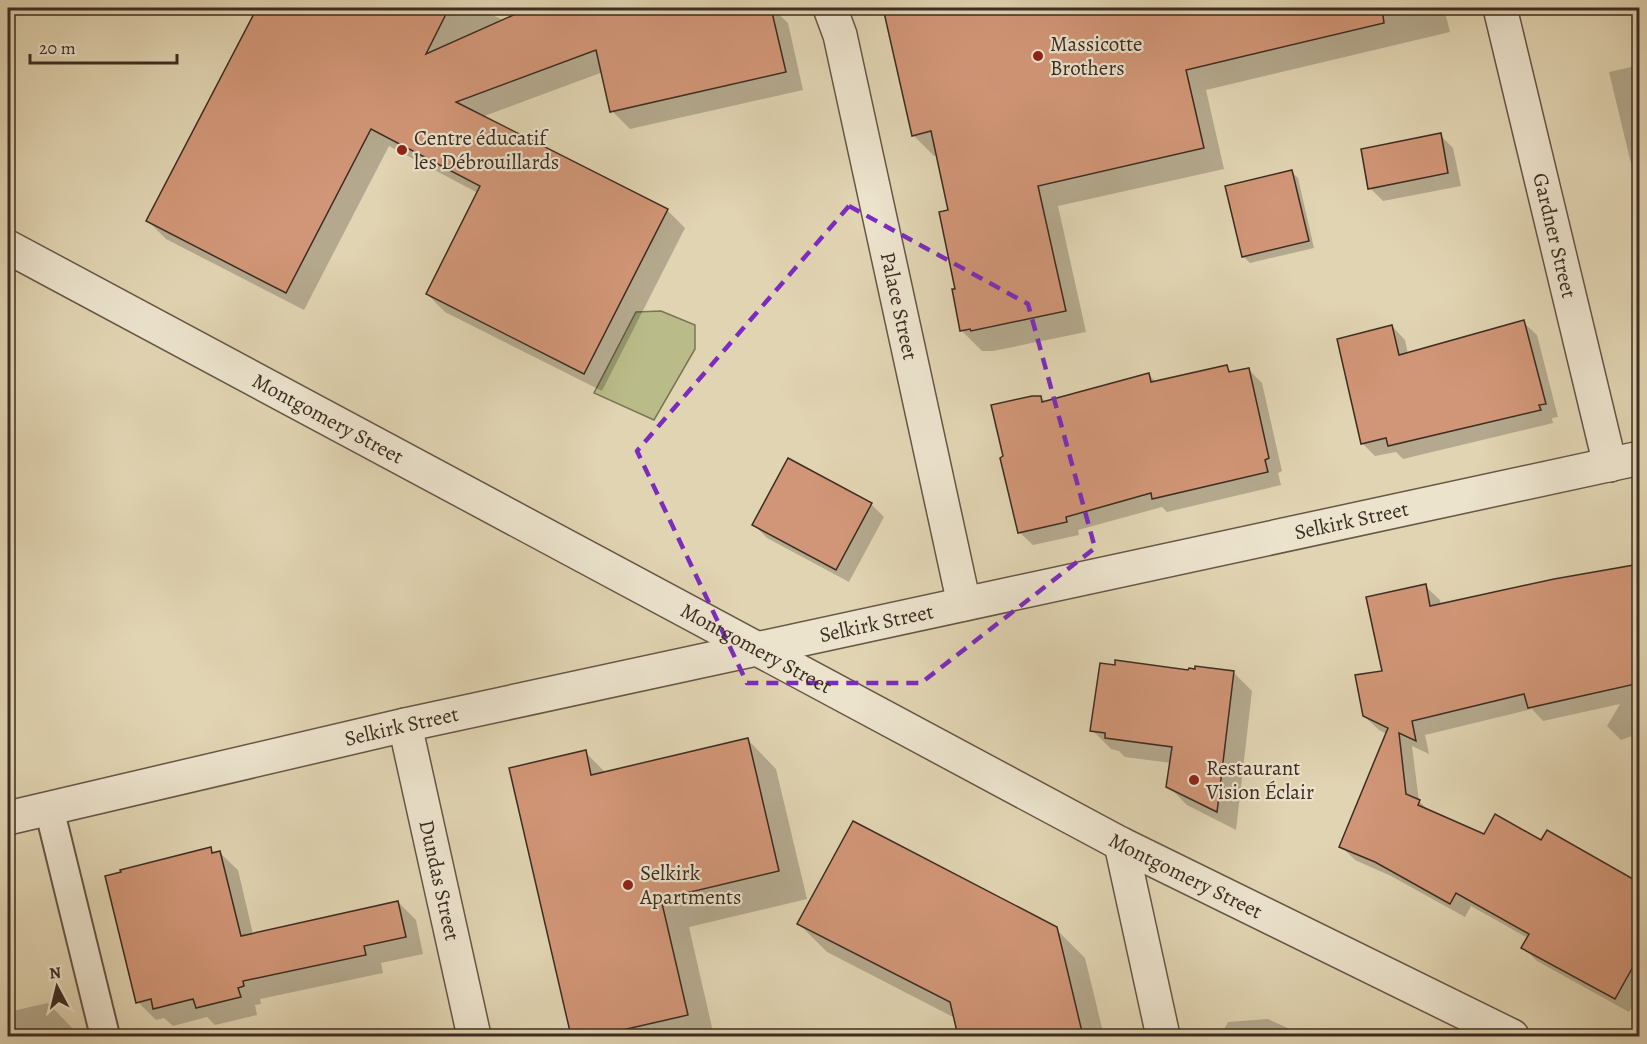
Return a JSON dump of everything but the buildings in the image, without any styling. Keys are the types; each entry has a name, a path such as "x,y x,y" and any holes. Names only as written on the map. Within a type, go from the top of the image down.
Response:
{"street":[{"name":"Palace Street","path":"830,8 840,35 964,604"},
{"name":"Gardner Street","path":"1500,8 1625,462"},
{"name":"Montgomery Street","path":"8,247 1121,844 1512,1036"},
{"name":"Selkirk Street","path":"8,818 405,725 1625,462"},
{"name":"Dundas Street","path":"405,725 474,1036"},
{"path":"1121,844 1163,1036"}],"lane":[{"path":"50,808 105,1036"}],"highlighted area":[{"path":"849,206 1028,304 1095,548 921,683 747,683 637,451"}],"green space":[{"path":"661,311 695,325 695,349 654,420 594,393 636,312"}],"place":[{"name":"Massicotte Brothers","path":"1038,56"},
{"name":"Centre éducatif les Débrouillards","path":"402,150"},
{"name":"Restaurant Vision Éclair","path":"1194,780"},
{"name":"Selkirk Apartments","path":"628,885"}]}
